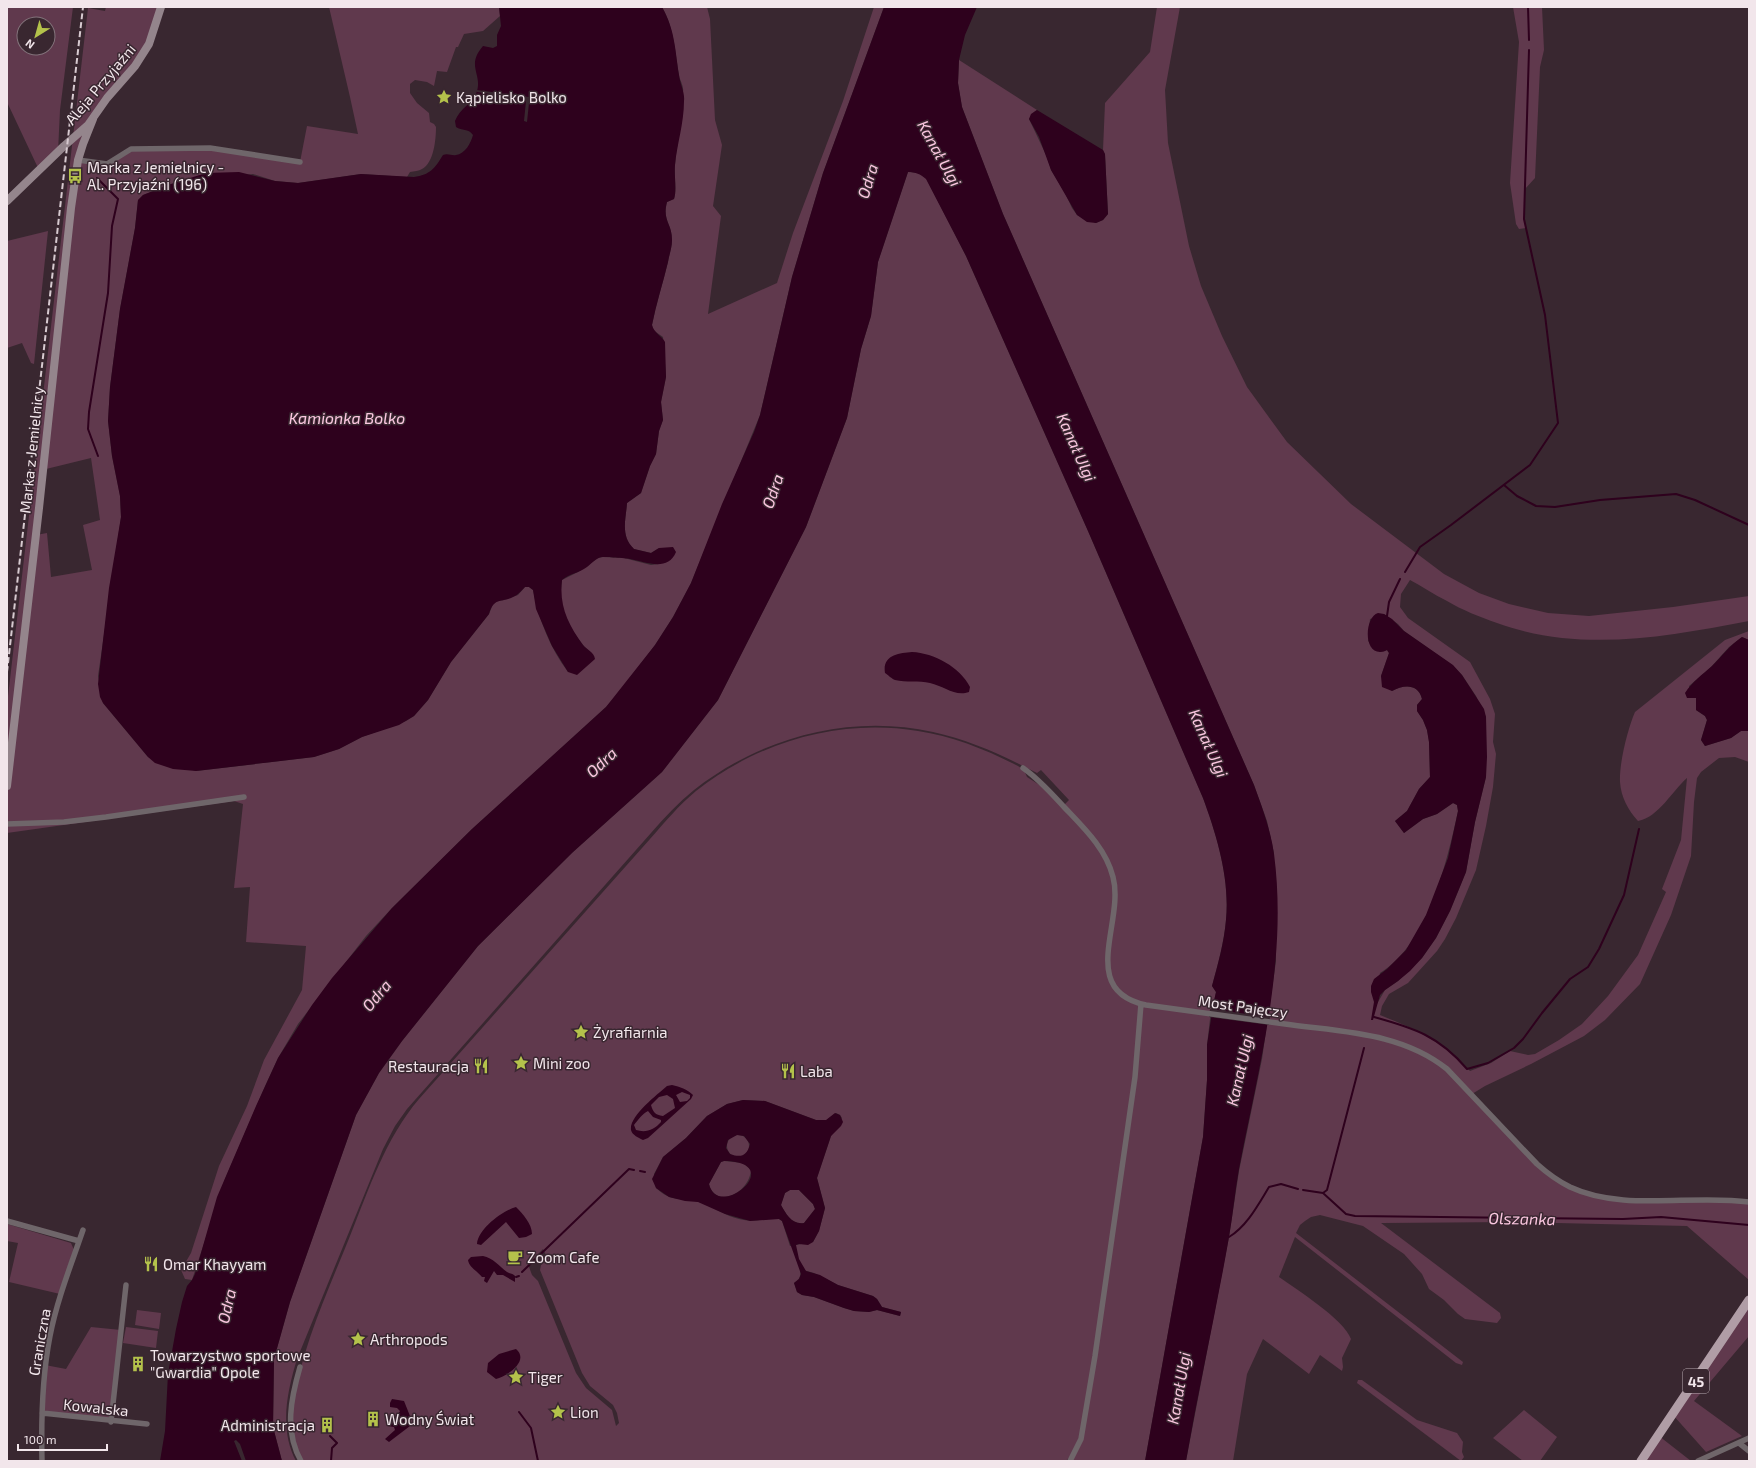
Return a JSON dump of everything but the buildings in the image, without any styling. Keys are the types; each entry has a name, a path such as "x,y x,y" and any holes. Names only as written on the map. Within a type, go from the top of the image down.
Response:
{"main road":[{"name":"Aleja Przyjaźni","path":"7,200 93,119 107,98 135,66 147,49 155,30 161,7"},
{"name":"Marka z Jemielnicy","path":"7,786 71,208 78,160 93,119"},
{"name":"45","path":"1641,1461 1749,1300"}],"street":[{"path":"78,160 106,164 131,149 210,148 300,162"},
{"path":"1023,768 1034,776 1076,820 1095,842 1106,858 1113,876 1116,899 1108,956 1108,972 1110,980 1119,991 1128,998 1144,1004 1135,1077 1090,1385 1081,1439 1070,1461"},
{"path":"7,824 64,822 244,796"},
{"name":"Most Pajęczy","path":"1144,1004 1392,1040 1418,1050 1439,1063 1454,1075 1537,1164 1553,1177 1570,1187 1610,1199 1749,1202"},
{"path":"7,1221 79,1241"},
{"name":"Graniczna","path":"42,1461 44,1368 56,1312 83,1230"},
{"path":"111,1422 126,1285"},
{"path":"300,1367 293,1390 290,1417 295,1448 301,1461"},
{"name":"Kowalska","path":"42,1414 111,1422 147,1424"},
{"path":"1698,1461 1749,1438"},
{"path":"1739,1443 1749,1451"}],"shaded area":[{"path":"7,7 73,7 60,110 58,152 39,170 7,102"},
{"path":"106,7 161,7 152,37 102,105 78,160 106,164 131,149 210,148 300,162 307,126 358,134 329,7 499,7 500,16 483,31 464,34 458,47 456,47 447,72 437,71 434,86 427,82 415,80 410,84 410,93 417,103 429,113 430,122 436,127 436,138 432,156 426,166 421,170 410,172 407,177 361,174 298,183 275,181 253,174 171,184 143,195 138,200 135,228 120,309 110,387 108,421 112,456 120,496 121,517 98,676 103,703 148,757 196,771 314,757 339,749 362,737 406,721 414,716 428,700 451,662 489,614 493,604 497,601 518,595 525,587 529,587 533,590 538,612 546,633 568,672 588,650 573,630 562,608 562,580 578,572 598,558 603,557 624,558 651,565 659,564 659,548 651,553 634,549 630,544 625,533 625,521 627,503 641,493 650,466 656,454 659,431 663,420 661,402 666,377 663,337 653,330 652,325 672,246 672,234 666,218 666,208 667,202 674,199 675,196 675,165 682,111 683,90 672,31 662,7 707,7 710,19 715,120 722,145 713,206 721,216 708,314 777,283 793,233 843,101 874,7 884,7 823,173 792,277 760,415 691,583 673,617 655,645 621,690 606,707 472,829 392,908 366,936 298,1024 278,1058 225,1179 192,1280 185,1279 181,1270 191,1253 219,1166 247,1106 264,1060 302,990 306,946 246,942 250,887 234,888 243,804 234,801 7,833 7,705 88,8 105,11","holes":["91,458 100,520 83,525 92,570 51,577 47,533 36,535 42,470"]},
{"path":"1157,7 1180,7 1165,90 1168,143 1189,246 1201,286 1222,336 1247,387 1287,442 1351,504 1444,574 1479,593 1509,604 1548,613 1589,616 1673,607 1749,596 1749,621 1654,637 1591,640 1560,638 1528,632 1497,623 1459,607 1410,580 1401,594 1400,607 1408,618 1470,662 1490,699 1495,714 1493,742 1496,754 1493,787 1476,870 1456,918 1437,951 1408,983 1389,994 1382,1006 1380,1015 1429,1037 1450,1052 1470,1071 1491,1063 1510,1051 1528,1055 1535,1054 1582,1024 1608,996 1638,955 1666,892 1662,889 1681,840 1687,778 1659,809 1646,819 1638,821 1628,808 1623,798 1620,782 1622,756 1635,712 1725,640 1749,631 1749,640 1742,637 1729,647 1711,667 1689,686 1689,698 1696,698 1696,710 1705,716 1707,720 1701,740 1705,746 1731,738 1741,731 1749,731 1749,762 1735,757 1719,758 1701,772 1697,778 1691,856 1671,915 1640,984 1605,1020 1584,1036 1472,1094 1537,1164 1560,1182 1610,1199 1749,1202 1749,1280 1687,1226 1514,1222 1381,1223 1500,1313 1501,1318 1497,1323 1465,1319 1429,1289 1422,1274 1404,1254 1363,1226 1320,1215 1311,1217 1300,1225 1296,1233 1463,1362 1462,1365 1456,1363 1295,1237 1279,1277 1330,1314 1347,1331 1351,1339 1342,1358 1342,1371 1320,1355 1309,1374 1263,1339 1247,1374 1233,1461 1186,1461 1229,1237 1239,1171 1262,1059 1276,961 1274,853 1267,821 1254,785 1003,214 962,107 958,83 959,60 1037,110 1029,119 1047,157 1051,170 1077,215 1096,223 1103,220 1108,214 1105,155 1103,150 1105,103 1150,52","holes":["1384,614 1398,624 1404,631 1452,665 1462,675 1476,696 1486,717 1486,777 1475,822 1466,872 1450,911 1436,938 1422,958 1398,981 1385,990 1374,1009 1380,973 1397,960 1411,943 1433,900 1448,854 1458,811 1457,805 1453,803 1437,814 1423,819 1404,833 1395,821 1407,811 1419,789 1430,777 1429,742 1427,730 1417,711 1417,705 1422,699 1420,694 1417,690 1410,687 1401,687 1392,691 1381,676 1389,653 1387,650 1380,652 1368,641 1370,619"]},
{"path":"1513,7 1542,7 1544,50 1540,67 1535,178 1525,189 1524,219 1526,228 1519,229 1516,224 1510,183 1519,42"},
{"path":"908,172 919,173 926,178 966,256 1088,531 1203,798 1213,827 1221,858 1227,905 1222,945 1212,986 1216,992 1214,1001 1212,1002 1207,1045 1207,1080 1203,1137 1145,1461 1072,1461 1073,1453 1066,1461 303,1461 297,1448 292,1427 292,1412 297,1383 309,1340 371,1183 387,1148 407,1114 667,820 696,791 720,774 746,759 773,747 829,731 859,728 888,728 931,733 982,749 1024,770 1027,777 1049,791 1063,806 1069,800 1041,770 1037,773 960,739 933,732 901,727 870,726 838,728 807,734 776,744 747,756 694,790 661,822 407,1109 395,1126 383,1149 297,1359 290,1384 286,1410 288,1436 296,1461 282,1461 273,1427 274,1359 290,1302 356,1115 379,1073 402,1041 478,946 573,852 662,772 718,700 806,527 847,418 861,349 871,316 878,262","holes":["743,1100 765,1101 816,1120 827,1120 836,1113 842,1118 831,1136 817,1178 825,1208 819,1231 813,1242 790,1246 782,1221 779,1219 750,1221 739,1219 699,1202 672,1198 656,1188 654,1174 663,1157 686,1138 707,1116 727,1104","543,1249 548,1259 541,1265 540,1270 582,1373 590,1386 613,1405 617,1413 619,1423 616,1426 612,1410 586,1388 576,1373 538,1281 532,1275 528,1264","800,1269 814,1273 838,1285 873,1296 882,1307 901,1312 900,1316 877,1310 869,1312 854,1311 814,1297 802,1295 797,1292 794,1283 799,1279"]},
{"path":"48,231 34,364 31,363 22,343 7,348 7,241"},
{"path":"738,1135 746,1138 749,1146 746,1154 738,1157 730,1154 727,1146 730,1138"},
{"path":"721,1162 743,1163 751,1170 749,1179 738,1192 724,1197 718,1196 712,1192 709,1184"},
{"path":"790,1190 799,1190 813,1204 815,1209 804,1223 793,1221 781,1205 785,1193"},
{"path":"7,1224 71,1243 74,1250 60,1294 9,1282 18,1243 7,1241"},
{"path":"1749,1300 1749,1336 1694,1401 1742,1436 1706,1452 1673,1415"},
{"path":"137,1310 161,1313 159,1329 135,1325"},
{"path":"91,1327 121,1330 111,1422 42,1413 45,1365 66,1369"},
{"path":"126,1327 158,1331 156,1348 123,1343"},
{"path":"1358,1380 1362,1380 1417,1420 1457,1433 1463,1442 1462,1452 1464,1457 1461,1461 1357,1383"},
{"path":"1524,1410 1557,1437 1540,1461 1523,1461 1493,1438"},
{"path":"1659,1436 1691,1461 1641,1461"}],"water":[{"name":"Kamionka Bolko","path":"499,7 662,7 670,24 683,91 684,109 675,165 675,196 674,199 667,202 666,208 666,218 672,234 672,246 652,325 654,330 665,342 666,377 661,402 663,420 659,431 656,454 650,466 641,493 627,503 625,533 634,549 651,553 659,548 673,547 676,552 668,562 662,564 602,557 584,569 562,580 561,589 563,606 569,622 583,645 595,659 577,675 568,672 552,646 536,609 533,590 529,587 525,587 515,596 498,601 493,605 489,614 451,662 428,700 414,716 399,725 362,737 339,749 314,757 196,771 173,769 155,763 148,757 103,703 100,697 98,684 109,588 121,517 120,496 112,456 108,421 110,387 120,309 135,228 138,200 143,195 206,173 239,172 275,181 298,183 361,174 414,177 428,173 435,167 443,155 462,153 471,141 473,135 467,130 456,127 455,121 457,116 476,94 478,81 475,60 478,53 483,46 493,48 497,46 497,35 501,26"},
{"path":"884,7 977,7 965,35 959,60 958,83 962,107 1003,214 1254,785 1273,845 1277,894 1277,933 1269,1013 1263,1052 1239,1169 1224,1265 1186,1461 1145,1461 1203,1137 1207,1080 1207,1045 1213,1006 1216,1007 1217,1003 1214,1001 1216,992 1212,986 1219,962 1225,929 1227,905 1221,858 1213,827 1203,798 1088,531 966,256 926,179 913,172 908,172 878,262 871,316 861,349 847,418 806,527 718,700 662,772 573,852 478,946 402,1041 379,1073 356,1115 290,1302 274,1359 273,1427 282,1461 246,1461 240,1444 236,1440 234,1441 242,1461 160,1461 165,1431 168,1374 182,1302 187,1286 195,1274 217,1197 278,1058 312,1005 332,978 392,908 472,829 606,707 655,645 673,617 691,583 722,504 760,415 792,277 823,173"},
{"path":"1037,110 1103,150 1105,154 1108,214 1103,220 1096,223 1087,222 1077,215 1051,170 1039,137 1029,119 1031,114"},
{"path":"1378,613 1384,614 1392,619 1404,631 1453,665 1462,675 1484,709 1486,717 1487,757 1486,777 1475,822 1466,872 1450,911 1436,938 1422,958 1410,971 1380,995 1373,1020 1371,1020 1374,1002 1371,986 1374,979 1387,969 1406,950 1426,915 1448,858 1458,811 1457,805 1453,803 1437,814 1423,819 1404,833 1395,821 1407,811 1419,789 1430,777 1429,742 1427,730 1417,711 1417,705 1422,699 1417,690 1410,687 1401,687 1392,691 1382,687 1381,676 1389,653 1387,650 1380,652 1374,650 1368,641 1368,627 1370,621"},
{"path":"1742,637 1749,640 1749,731 1741,731 1731,738 1705,746 1701,740 1707,720 1705,716 1696,710 1696,698 1687,698 1685,693 1694,682"},
{"path":"912,652 929,655 946,662 966,680 970,687 969,692 954,692 926,682 895,680 885,673 886,662 892,656"},
{"path":"672,1085 681,1087 693,1095 691,1099 648,1138 643,1140 636,1136 631,1130 634,1118 644,1106 667,1086","holes":["682,1092 690,1095 690,1098 687,1101 680,1102 676,1095","667,1095 673,1099 675,1108 663,1116 656,1114 651,1105 659,1097","648,1111 653,1117 661,1120 661,1122 650,1130 636,1130 634,1125"]},
{"path":"743,1100 765,1101 816,1120 826,1120 835,1113 840,1115 843,1122 831,1136 817,1178 825,1208 819,1231 813,1242 808,1245 796,1245 799,1259 806,1271 820,1275 838,1285 873,1296 882,1307 901,1312 900,1316 877,1310 869,1312 854,1311 814,1297 802,1295 797,1292 794,1283 799,1279 801,1274 782,1221 779,1219 750,1221 725,1214 698,1202 685,1201 669,1197 656,1188 652,1179 663,1157 686,1138 707,1116 727,1104","holes":["737,1135 744,1136 750,1144 747,1151 740,1156 730,1154 726,1148 728,1140","724,1161 742,1164 750,1170 750,1179 744,1187 735,1194 724,1197 715,1194 709,1184 721,1162","790,1190 799,1190 813,1204 815,1209 804,1223 793,1221 785,1212 781,1205 785,1193"]},
{"path":"516,1207 529,1223 532,1234 519,1238 506,1222 481,1245 477,1244 478,1238 492,1221 504,1212"},
{"path":"483,1256 493,1260 507,1272 514,1275 515,1282 503,1275 497,1275 494,1271 487,1283 484,1281 485,1277 482,1277 470,1265 468,1260 471,1257"},
{"path":"516,1349 520,1354 519,1363 506,1375 496,1379 487,1372 488,1363 499,1354"},
{"path":"392,1399 404,1401 410,1416 410,1426 389,1442 385,1439 395,1430 394,1427 388,1426 387,1423 400,1424 401,1421 398,1414 400,1411 397,1408 390,1407"}],"pier":[{"path":"477,90 529,97 530,92 535,93 534,103 529,103 527,122 524,121 526,101 524,99 477,92"},
{"path":"1210,1009 1270,1017 1269,1025 1209,1017"}],"waterway":[{"path":"1528,7 1529,40"},
{"path":"1405,572 1420,547 1530,465 1558,423 1545,315 1524,219 1529,50"},
{"path":"97,178 118,199 112,226 108,293 89,412 88,429 98,456"},
{"path":"1504,485 1517,496 1536,506 1555,507 1600,500 1676,494 1695,500 1749,525"},
{"path":"1387,616 1389,602 1400,579"},
{"path":"1374,1017 1414,1030 1436,1041 1446,1048 1467,1069 1488,1063 1514,1048 1523,1039 1570,979 1588,967 1599,949 1624,895 1639,829"},
{"path":"1323,1193 1327,1190 1364,1048"},
{"path":"522,1272 629,1169 634,1170"},
{"path":"640,1171 645,1172"},
{"name":"Olszanka","path":"1229,1237 1247,1221 1269,1187 1281,1184 1298,1189"},
{"name":"Olszanka","path":"1303,1190 1323,1193 1346,1214 1355,1216 1623,1219 1661,1217 1749,1225"},
{"path":"519,1412 531,1428 538,1461"},
{"path":"330,1436 337,1443 332,1448 331,1461"}],"railway":[{"path":"7,672 83,7"}],"place":[{"name":"Kąpielisko Bolko","path":"444,97"},
{"name":"Marka z Jemielnicy - Al. Przyjaźni (196)","path":"75,176"},
{"name":"Żyrafiarnia","path":"581,1032"},
{"name":"Mini zoo","path":"521,1063"},
{"name":"Restauracja","path":"481,1066"},
{"name":"Laba","path":"788,1071"},
{"name":"Zoom Cafe","path":"515,1257"},
{"name":"Omar Khayyam","path":"151,1264"},
{"name":"Arthropods","path":"358,1339"},
{"name":"Towarzystwo sportowe \"Gwardia\" Opole","path":"138,1364"},
{"name":"Tiger","path":"516,1377"},
{"name":"Lion","path":"558,1412"},
{"name":"Wodny Świat","path":"373,1419"},
{"name":"Administracja","path":"327,1425"}],"water label":[{"name":"Kanał Ulgi","path":"940,153"},
{"name":"Odra","path":"867,181"},
{"name":"Kanał Ulgi","path":"1077,447"},
{"name":"Odra","path":"772,491"},
{"name":"Kanał Ulgi","path":"1209,743"},
{"name":"Odra","path":"601,762"},
{"name":"Odra","path":"376,995"},
{"name":"Kanał Ulgi","path":"1239,1070"},
{"name":"Odra","path":"226,1306"},
{"name":"Kanał Ulgi","path":"1178,1388"}]}
